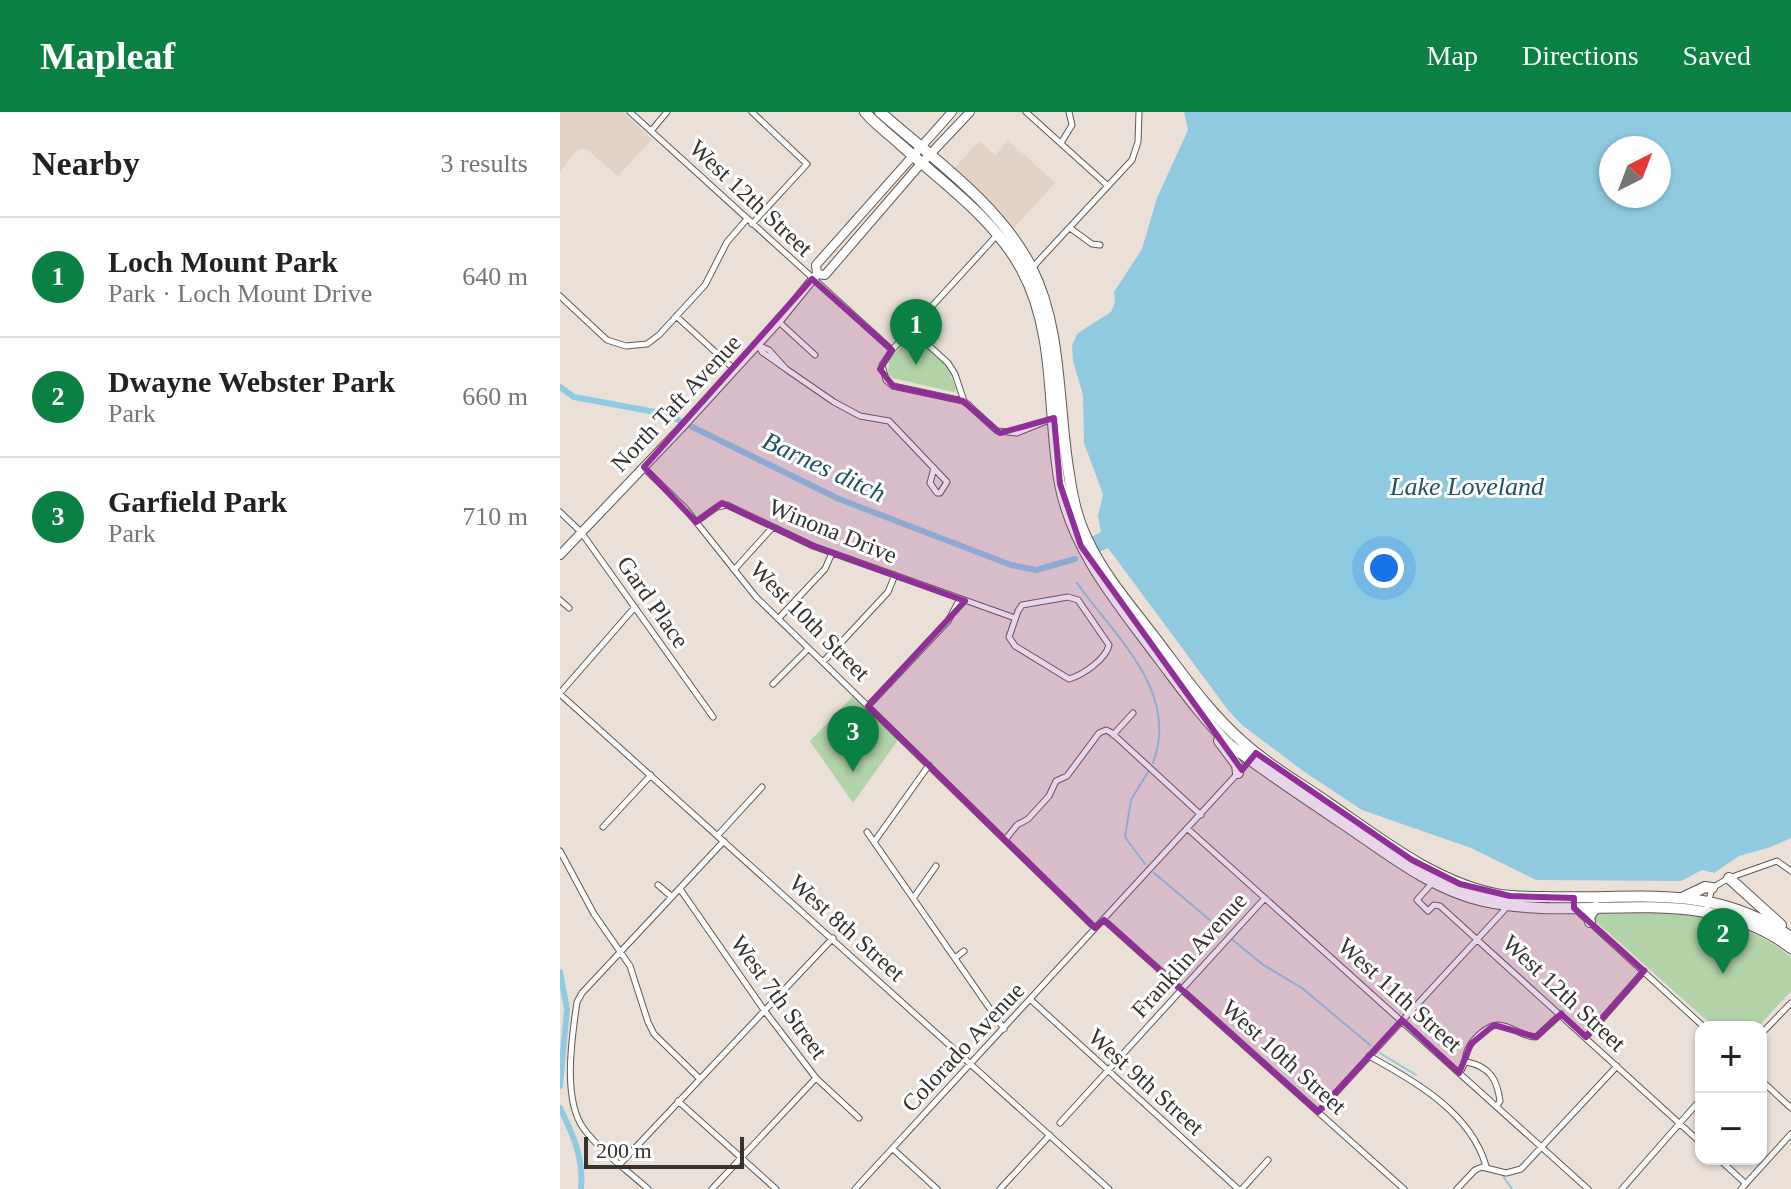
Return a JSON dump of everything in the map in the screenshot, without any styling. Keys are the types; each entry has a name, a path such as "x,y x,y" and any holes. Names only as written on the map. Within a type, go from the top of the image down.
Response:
{"highway":[{"path":"865,112 926,159 1001,231 1028,270 1045,304 1052,333 1060,484 1081,546 1102,582 1216,732 1412,860 1449,879 1498,894 1596,907 1707,906 1758,918 1791,936"},
{"path":"880,112 916,151"},
{"path":"1058,416 1071,487 1087,540 1112,582 1200,696 1253,756 1433,882 1480,900 1508,906 1574,903 1684,897 1705,887 1712,888"},
{"path":"1216,732 1237,765 1238,773"},
{"path":"1433,882 1438,878 1449,879"},
{"path":"1729,878 1791,936"},
{"path":"1684,897 1758,928 1791,948"},
{"path":"1590,922 1589,917 1596,907"}],"main road":[{"name":"North Taft Avenue","path":"560,555 759,345 814,276 816,265 952,112"},
{"name":"North Taft Avenue","path":"814,276 825,275 970,112"}],"street":[{"name":"West 12th Street","path":"630,112 892,350"},
{"path":"651,131 667,112"},
{"path":"560,296 603,337 626,346 652,340 705,285 727,242 807,164 752,112"},
{"path":"1026,112 1108,186"},
{"path":"1061,143 1072,125 1069,112"},
{"path":"1028,270 1132,160 1138,142 1139,112"},
{"path":"1070,228 1092,244 1100,245"},
{"path":"969,405 889,383 881,368 892,350 1001,231"},
{"path":"676,316 734,369"},
{"path":"778,322 815,355"},
{"path":"910,333 926,343 953,369 962,397 1002,433 1017,433 1058,416"},
{"path":"759,345 762,352 834,402 860,416 889,421 934,468 947,482 940,493 930,483 934,468"},
{"name":"West 10th Street","path":"644,467 696,522 778,619 1095,928"},
{"name":"Winona Drive","path":"696,522 724,505 832,553 1015,618"},
{"name":"Gard Place","path":"560,512 581,532 713,717"},
{"path":"734,570 772,528"},
{"path":"778,619 825,569 832,553"},
{"path":"823,662 888,592 895,575"},
{"path":"1074,598 1108,641 1109,649 1076,677 1064,679 1013,644 1009,633 1015,618 1019,608 1026,603 1074,598"},
{"path":"868,706 948,621 960,599"},
{"path":"560,600 569,608"},
{"path":"560,693 635,607"},
{"path":"773,684 808,649"},
{"name":"West 8th Street","path":"560,693 1109,1189"},
{"path":"1113,735 1133,713"},
{"path":"1005,840 1049,796 1056,781 1067,776 1102,730 1108,730 1201,815"},
{"path":"1104,920 1253,756"},
{"path":"874,842 929,765"},
{"path":"603,827 651,775"},
{"path":"718,835 762,787"},
{"name":"West 11th Street","path":"1188,829 1588,1189"},
{"path":"867,832 1004,1029"},
{"path":"648,1189 637,1184 589,1134 576,1115 571,1092 577,1002 724,841"},
{"path":"560,851 594,914 634,975 654,1034 699,1078"},
{"path":"1707,906 1712,888 1729,878 1777,861 1791,871"},
{"path":"914,897 936,866"},
{"name":"West 12th Street","path":"1433,882 1417,900 1428,911 1434,905 1440,906 1478,938 1695,1138"},
{"path":"658,885 672,897"},
{"name":"West 7th Street","path":"680,889 764,1010 816,1078 859,1118"},
{"name":"Franklin Avenue","path":"1060,1123 1265,898"},
{"path":"1574,903 1590,922 1698,1021"},
{"path":"1318,1112 1508,906"},
{"name":"West 10th Street","path":"1104,920 1404,1189"},
{"name":"Colorado Avenue","path":"855,1189 1104,920"},
{"path":"620,1164 833,938"},
{"path":"955,958 964,951"},
{"path":"1586,1037 1644,971"},
{"name":"West 9th Street","path":"1031,1000 1107,1072 1240,1189"},
{"path":"1767,1028 1791,1003"},
{"path":"1459,1073 1467,1062 1469,1048 1489,1027 1502,1025 1528,1037 1536,1037 1561,1014"},
{"path":"1369,1056 1420,1085 1448,1109 1477,1144 1486,1166"},
{"path":"1467,1062 1484,1067 1493,1076 1500,1101 1496,1106"},
{"path":"1457,1189 1475,1170 1486,1166 1506,1173 1516,1172 1617,1066"},
{"path":"712,1189 816,1078"},
{"path":"1767,1086 1791,1108"},
{"path":"678,1101 776,1189"},
{"path":"1622,1189 1695,1106"},
{"path":"1724,1165 1743,1186 1791,1134"},
{"path":"1000,1189 1050,1135"},
{"path":"893,1149 937,1189"},
{"path":"1240,1189 1268,1160"}],"highlighted area":[{"path":"812,279 892,350 880,369 893,386 963,401 1000,433 1054,418 1060,484 1081,546 1242,770 1256,753 1412,860 1460,884 1510,896 1574,898 1574,908 1644,971 1586,1037 1561,1014 1536,1037 1494,1025 1471,1044 1459,1073 1402,1020 1318,1112 1104,920 1095,928 868,706 965,601 813,546 722,503 696,522 644,467"}],"shaded area":[{"path":"560,112 623,112 652,139 618,176 585,148 576,151 560,172"},
{"path":"1008,140 1055,183 1014,228 954,169 979,141 995,155"}],"green space":[{"path":"910,339 926,345 940,358 956,391 893,378 888,374 889,359"},
{"path":"853,696 898,740 853,803 810,741"},
{"path":"1671,911 1703,917 1749,932 1791,957 1791,991 1764,1021 1707,1021 1592,918 1595,912"}],"water":[{"name":"Lake Loveland","path":"1184,112 1791,112 1791,838 1739,856 1714,873 1702,870 1681,881 1536,880 1471,848 1362,810 1242,725 1108,548 1099,552 1091,537 1101,532 1098,516 1103,494 1084,443 1083,395 1073,361 1072,345 1078,333 1111,312 1115,302 1114,292 1142,249 1157,198 1188,130"}],"waterway":[{"name":"Barnes ditch","path":"560,387 574,397 666,414 839,499 1011,565 1036,570 1075,559"},
{"path":"1077,583 1125,645 1151,689 1158,712 1159,737 1153,763"},
{"path":"1145,864 1125,837 1131,800 1148,772"},
{"path":"1154,873 1224,932"},
{"path":"1233,940 1262,964 1302,988 1370,1045"},
{"path":"560,972 567,1009 560,1086"},
{"path":"1380,1053 1416,1075"},
{"path":"560,1108 576,1147 581,1167 581,1189"},
{"path":"1503,1176 1512,1189"}],"place":[{"name":"Loch Mount Park","path":"916,365"},
{"name":"Garfield Park","path":"853,772"},
{"name":"Dwayne Webster Park","path":"1723,974"}]}
